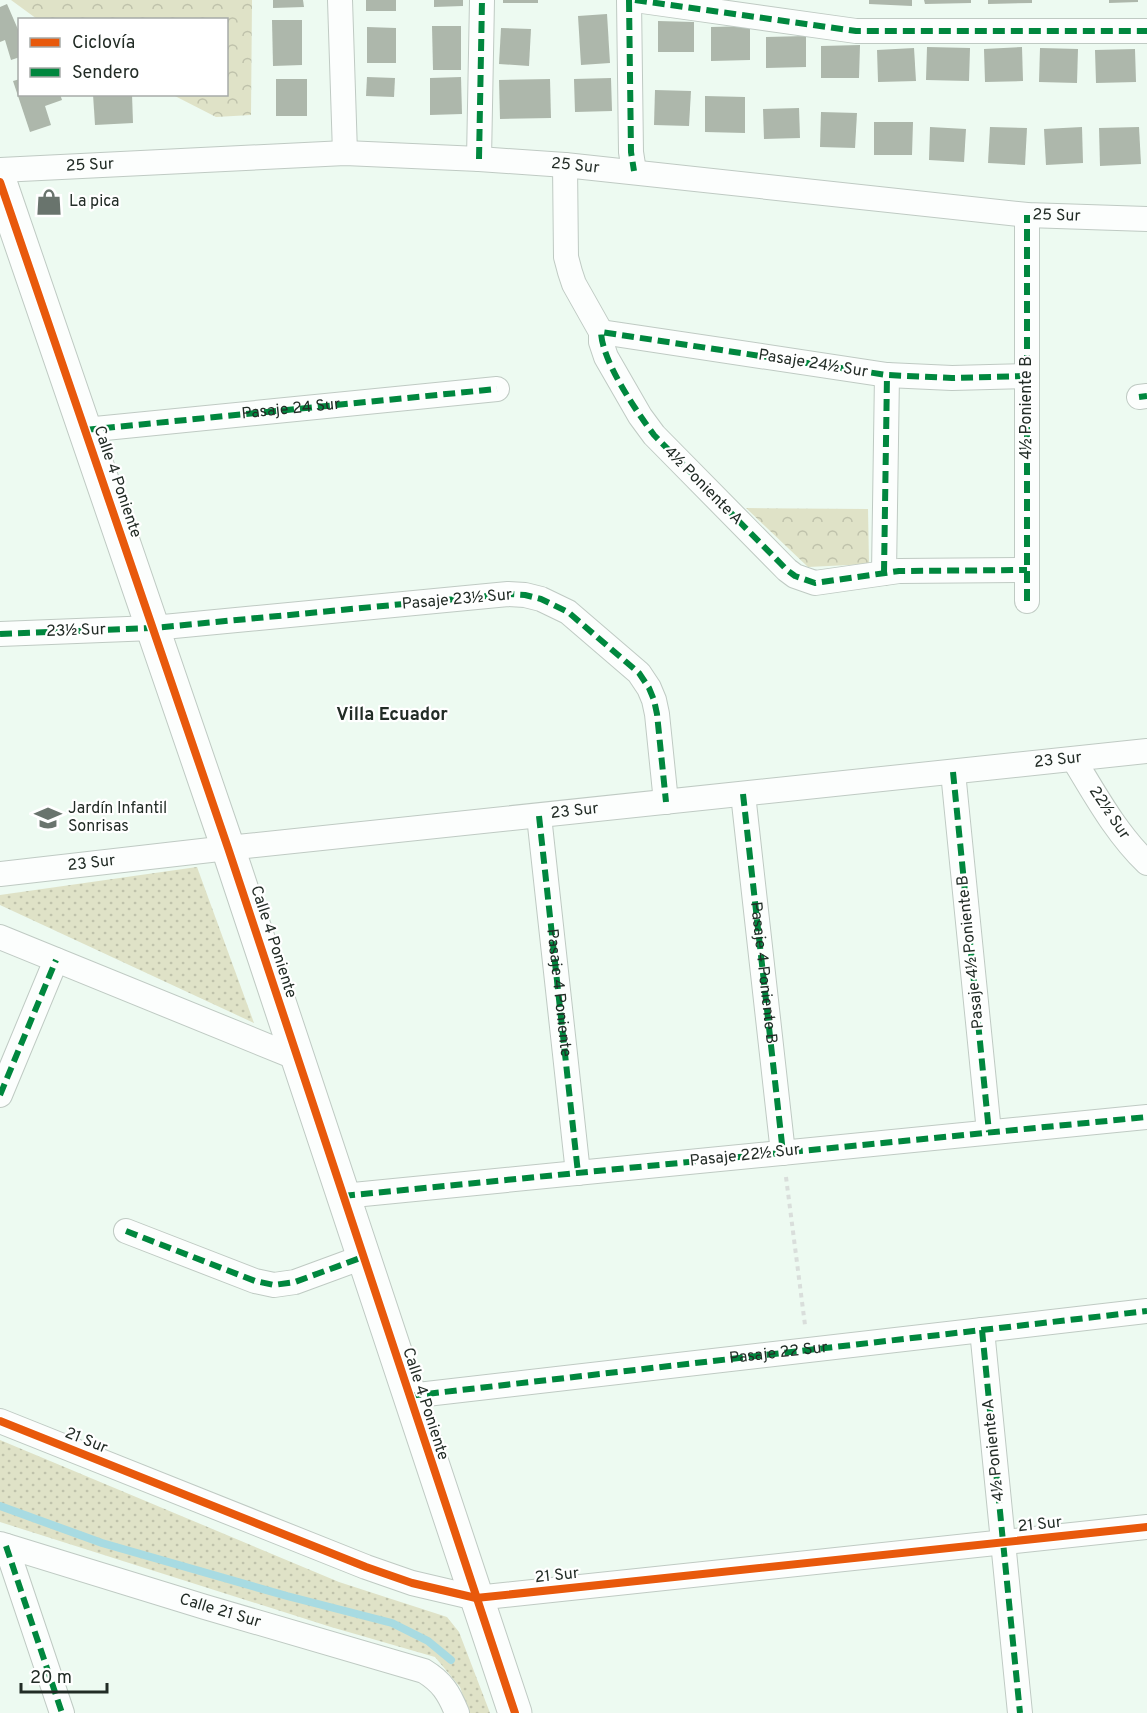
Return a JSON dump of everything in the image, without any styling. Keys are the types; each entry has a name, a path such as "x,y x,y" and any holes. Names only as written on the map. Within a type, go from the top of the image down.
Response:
{"street":[{"path":"340,0 345,153"},
{"path":"479,159 482,0"},
{"path":"629,0 631,152 634,171"},
{"path":"635,0 856,31 1147,32"},
{"name":"25 Sur","path":"0,170 345,153 565,165 1027,215 1147,219"},
{"name":"4½ Poniente A","path":"565,165 566,257 580,296 601,332 606,357 640,416 654,435 787,570 815,584 920,570 1027,570"},
{"name":"Calle 4 Poniente","path":"0,182 228,848 515,1713"},
{"name":"4½ Poniente B","path":"1027,215 1027,601"},
{"name":"Pasaje 24½ Sur","path":"601,332 887,375 952,378 1026,376"},
{"path":"884,573 887,375"},
{"name":"Pasaje 24 Sur","path":"85,430 497,389"},
{"name":"Pasaje 23½ Sur","path":"153,628 508,594 541,599 568,612 639,673 649,688 657,714 666,802"},
{"name":"23½ Sur","path":"0,634 153,628"},
{"name":"23 Sur","path":"0,874 1147,751"},
{"name":"22½ Sur","path":"1074,760 1110,820 1147,864"},
{"name":"Pasaje 4½ Poniente B","path":"953,772 989,1132"},
{"name":"Pasaje 4 Poniente B","path":"743,794 783,1153"},
{"name":"Pasaje 4 Poniente","path":"539,816 578,1173"},
{"path":"0,937 297,1058"},
{"path":"0,1095 56,960"},
{"name":"Pasaje 22½ Sur","path":"343,1196 1147,1117"},
{"path":"126,1231 255,1281 274,1285 295,1282 363,1257"},
{"name":"Pasaje 22 Sur","path":"409,1396 1147,1311"},
{"name":"4½ Poniente A","path":"982,1330 1020,1713"},
{"name":"21 Sur","path":"0,1421 366,1567 412,1583 476,1598 1147,1527"},
{"path":"3,1545 62,1713"},
{"name":"Calle 21 Sur","path":"3,1545 205,1607 411,1666 437,1679 446,1689 457,1713"}],"path":[{"path":"783,1153 808,1350"}],"green space":[{"path":"11,0 252,0 251,115 216,117 175,96 228,96 228,18 36,18"},
{"path":"746,508 868,509 869,564 808,567"},
{"path":"197,867 254,1023 0,905 0,895"},
{"path":"0,1440 339,1582 447,1617 459,1632 490,1713 469,1713 460,1687 435,1657 331,1627 0,1522"}],"building":[{"path":"273,0 303,0 304,7 273,8"},
{"path":"366,0 396,0 396,11 366,11"},
{"path":"434,0 463,0 463,6 434,7"},
{"path":"503,0 538,0 538,3 503,3"},
{"path":"869,0 912,0 912,6 869,4"},
{"path":"924,0 971,0 971,3 925,4"},
{"path":"988,0 1032,0 1032,3 988,4"},
{"path":"1109,0 1138,0 1138,2 1109,3"},
{"path":"7,4 18,29 18,58 11,60 5,40 0,42 0,7"},
{"path":"607,14 610,63 581,65 578,16"},
{"path":"272,20 302,20 302,65 273,66"},
{"path":"658,21 694,22 694,52 658,52"},
{"path":"432,26 461,26 461,70 433,70"},
{"path":"750,26 750,60 711,61 711,27"},
{"path":"367,27 396,28 396,63 367,63"},
{"path":"501,28 531,29 529,66 499,64"},
{"path":"806,36 806,67 766,68 766,37"},
{"path":"860,45 859,78 821,78 821,46"},
{"path":"927,47 970,48 969,81 926,80"},
{"path":"1022,47 1023,81 985,82 984,49"},
{"path":"914,48 916,81 878,82 877,50"},
{"path":"1040,48 1078,49 1077,83 1039,82"},
{"path":"1135,49 1136,82 1096,83 1095,50"},
{"path":"367,77 395,78 394,97 366,96"},
{"path":"461,77 462,114 430,115 430,78"},
{"path":"611,78 612,111 575,112 574,79"},
{"path":"276,79 307,79 307,116 276,116"},
{"path":"550,79 551,118 500,119 499,80"},
{"path":"18,80 18,96 13,81"},
{"path":"655,90 691,91 689,126 654,125"},
{"path":"18,96 61,96 62,100 45,106 51,125 30,132"},
{"path":"93,96 132,96 133,123 95,125"},
{"path":"705,96 745,97 745,133 705,132"},
{"path":"799,108 800,138 764,139 763,109"},
{"path":"821,112 857,113 855,148 820,147"},
{"path":"874,122 913,122 912,155 874,155"},
{"path":"930,127 966,129 964,162 929,160"},
{"path":"990,127 1027,128 1025,165 988,163"},
{"path":"1082,127 1083,163 1046,165 1044,129"},
{"path":"1139,127 1141,164 1100,166 1099,128"}],"waterway":[{"path":"0,1506 102,1543 287,1596 392,1623 428,1641 451,1660"}],"marked path":[{"path":"479,159 482,0"},
{"path":"629,0 631,152 634,171"},
{"path":"635,0 856,31 1147,31"},
{"path":"1027,215 1027,601"},
{"path":"1027,376 952,378 887,375 601,332 613,371 654,435 795,576 815,583 899,571 1027,570"},
{"path":"884,573 887,375"},
{"path":"85,430 497,389"},
{"path":"1139,397 1147,396"},
{"path":"0,634 153,628 508,594 541,599 568,612 639,673 649,688 657,714 666,802"},
{"path":"953,772 989,1132"},
{"path":"743,794 783,1153"},
{"path":"539,816 578,1173"},
{"path":"0,1095 56,960"},
{"path":"343,1196 1147,1117"},
{"path":"126,1231 255,1281 274,1285 295,1282 363,1257"},
{"path":"409,1396 1147,1311"},
{"path":"982,1330 1020,1713"},
{"path":"6,1546 62,1713"}],"cycle path":[{"path":"0,182 228,848 515,1713"},
{"path":"0,1421 366,1567 412,1583 476,1598 1147,1527"}],"place":[{"name":"La pica","path":"49,202"},
{"name":"Jardín Infantil Sonrisas","path":"48,818"}],"district":[{"name":"Villa Ecuador","path":"392,715"}]}
